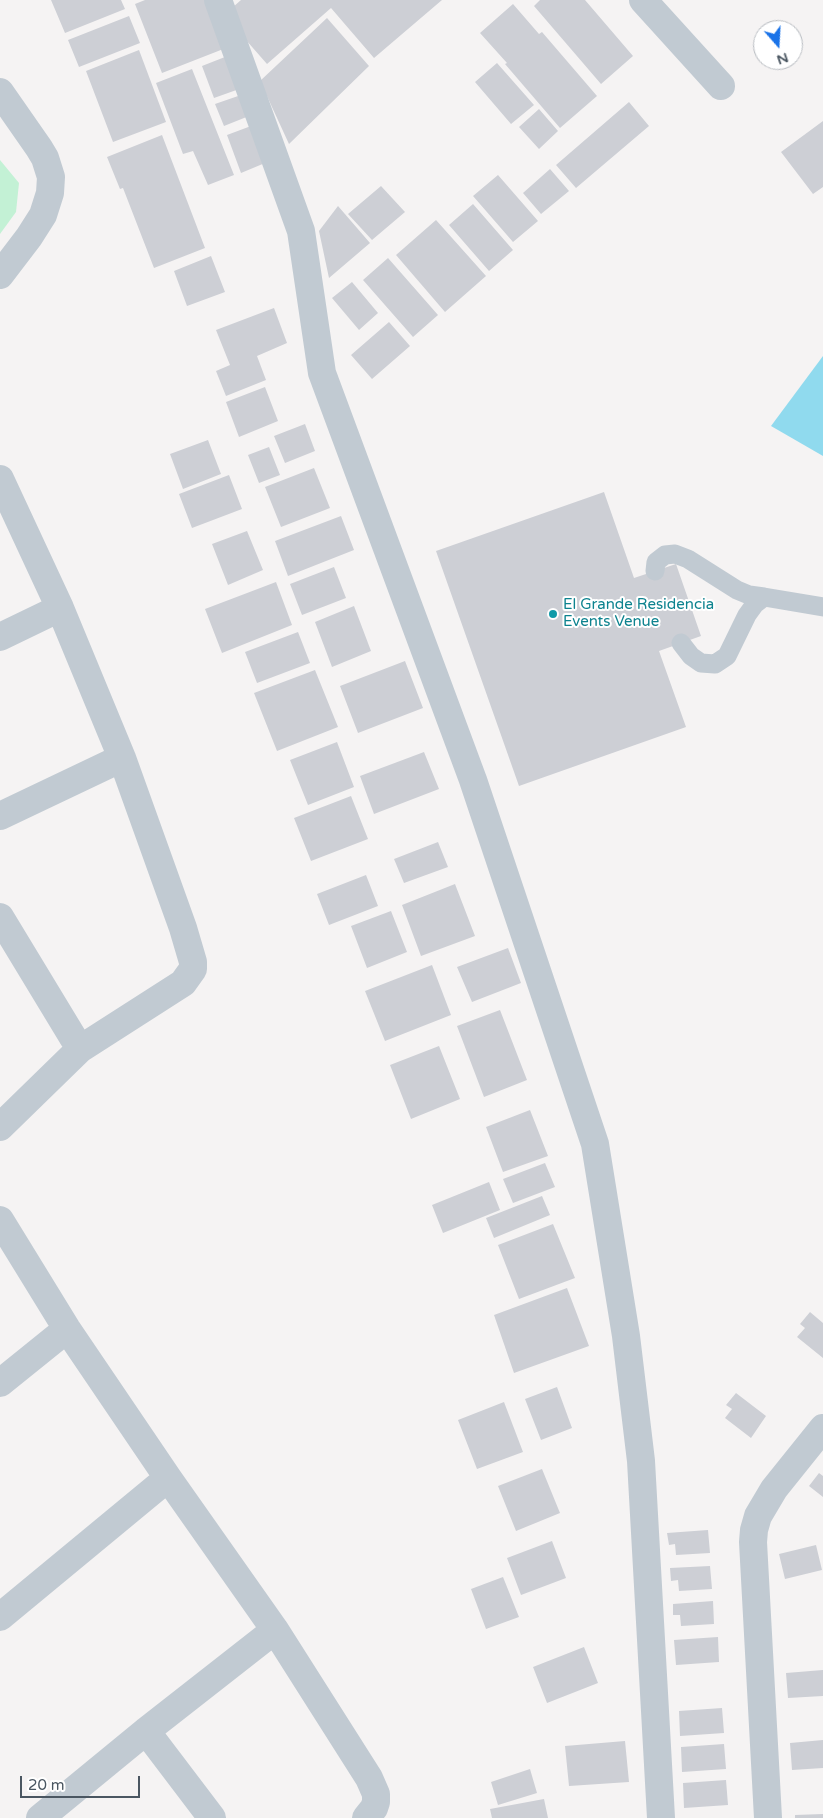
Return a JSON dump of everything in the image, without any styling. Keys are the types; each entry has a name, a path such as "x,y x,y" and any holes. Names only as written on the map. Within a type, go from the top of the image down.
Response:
{"street":[{"path":"218,0 301,231 322,374 473,780 595,1144 626,1336 639,1444 661,1818"},
{"path":"643,0 721,86"},
{"path":"0,92 40,148 51,178 50,193 43,215 0,275"},
{"path":"0,479 60,608 122,758 194,962 193,969 183,983 80,1049 0,1126"},
{"path":"0,636 60,608"},
{"path":"0,816 122,758"},
{"path":"0,917 80,1049"},
{"path":"0,1220 68,1329 168,1478 275,1630 369,1778 376,1794 376,1802 370,1816"},
{"path":"0,1383 68,1329"},
{"path":"768,1818 753,1542 754,1530 758,1516 774,1490 823,1428"},
{"path":"0,1617 168,1478"},
{"path":"40,1818 146,1731 275,1630"},
{"path":"146,1731 212,1818"}],"lane":[{"path":"654,571 656,562 665,555 675,554 688,559 737,590 749,595 823,607"},
{"path":"681,643 691,656 701,663 715,664 727,656 747,615 755,604 764,597"}],"green space":[{"path":"0,160 19,183 16,212 0,234"}],"water":[{"path":"823,356 823,456 771,426"}],"building":[{"path":"51,0 121,0 125,9 65,33"},
{"path":"145,0 213,0 231,46 162,73 135,4"},
{"path":"241,0 442,0 374,58 331,8 267,64 224,15"},
{"path":"540,0 585,0 633,56 601,84 534,6"},
{"path":"513,4 539,34 542,32 597,96 560,128 480,33"},
{"path":"129,16 140,43 79,67 68,40"},
{"path":"327,18 369,66 289,144 260,81"},
{"path":"139,50 166,122 113,142 86,71"},
{"path":"230,55 242,88 214,98 202,66"},
{"path":"497,63 534,105 511,124 475,82"},
{"path":"192,69 234,175 208,185 193,151 183,154 156,83"},
{"path":"241,95 249,116 224,126 215,104"},
{"path":"629,102 649,126 576,188 556,165"},
{"path":"539,109 558,131 539,149 519,127"},
{"path":"823,121 823,187 813,194 781,152"},
{"path":"251,126 265,163 241,173 227,135"},
{"path":"162,135 205,248 154,268 123,188 120,189 107,157"},
{"path":"550,169 569,191 541,214 523,193"},
{"path":"498,175 538,221 513,242 473,196"},
{"path":"381,186 405,212 372,240 348,214"},
{"path":"473,204 513,250 489,271 449,225"},
{"path":"338,206 370,243 329,278 319,231"},
{"path":"436,220 486,276 445,312 396,255"},
{"path":"211,256 225,292 187,306 174,271"},
{"path":"388,258 438,315 413,337 363,280"},
{"path":"352,282 378,313 359,330 332,298"},
{"path":"274,308 287,343 257,356 266,380 226,396 216,371 230,365 216,330"},
{"path":"389,322 410,346 372,379 351,355"},
{"path":"265,387 278,421 239,437 226,402"},
{"path":"305,424 315,451 285,463 274,436"},
{"path":"208,440 221,474 183,489 170,454"},
{"path":"269,447 280,475 259,483 248,455"},
{"path":"314,468 330,508 281,527 265,487"},
{"path":"229,475 242,509 192,528 179,494"},
{"name":"El Grande Residencia Events Venue","path":"604,492 634,578 676,564 701,636 659,651 686,727 519,786 436,551"},
{"path":"341,516 354,550 288,576 275,541"},
{"path":"247,531 263,570 228,585 212,544"},
{"path":"334,567 346,598 302,615 290,584"},
{"path":"276,582 292,625 222,653 205,609"},
{"path":"354,606 371,651 332,667 315,622"},
{"path":"298,632 310,663 257,683 245,652"},
{"path":"405,661 423,708 358,733 340,686"},
{"path":"315,670 338,727 277,751 254,693"},
{"path":"337,742 354,787 308,805 290,760"},
{"path":"424,752 439,789 374,814 360,776"},
{"path":"351,796 368,839 311,861 294,818"},
{"path":"438,842 448,867 404,883 394,859"},
{"path":"366,875 378,906 329,925 317,894"},
{"path":"455,884 475,936 421,956 402,905"},
{"path":"391,911 407,952 367,968 351,926"},
{"path":"508,948 521,983 472,1002 457,967"},
{"path":"432,965 451,1015 385,1041 365,991"},
{"path":"500,1010 527,1080 484,1097 457,1026"},
{"path":"439,1046 460,1099 411,1119 390,1065"},
{"path":"530,1110 548,1156 503,1172 486,1127"},
{"path":"545,1163 555,1187 513,1203 503,1179"},
{"path":"489,1182 500,1210 443,1233 432,1205"},
{"path":"542,1196 550,1215 494,1238 486,1218"},
{"path":"553,1224 575,1278 519,1299 498,1245"},
{"path":"567,1288 589,1346 514,1373 494,1315"},
{"path":"810,1312 823,1323 823,1358 797,1337 805,1328 800,1324"},
{"path":"557,1387 572,1428 541,1440 525,1399"},
{"path":"736,1393 766,1416 751,1438 725,1418 732,1409 726,1405"},
{"path":"504,1402 523,1452 477,1469 458,1420"},
{"path":"542,1469 560,1513 516,1531 498,1486"},
{"path":"819,1473 823,1476 823,1497 809,1486"},
{"path":"708,1530 710,1553 676,1555 675,1544 669,1545 667,1533"},
{"path":"552,1541 566,1578 521,1595 507,1558"},
{"path":"816,1545 822,1570 785,1579 779,1554"},
{"path":"710,1566 712,1589 679,1591 678,1580 671,1581 670,1568"},
{"path":"503,1577 519,1617 486,1629 471,1589"},
{"path":"713,1601 714,1624 681,1626 680,1615 673,1615 673,1604"},
{"path":"718,1637 719,1662 676,1665 674,1640"},
{"path":"584,1647 598,1683 547,1703 533,1667"},
{"path":"823,1670 823,1696 788,1698 786,1673"},
{"path":"722,1708 724,1733 680,1736 679,1711"},
{"path":"823,1740 823,1768 792,1770 790,1743"},
{"path":"625,1741 629,1782 569,1786 565,1746"},
{"path":"724,1744 726,1769 682,1772 681,1747"},
{"path":"530,1769 537,1793 498,1805 491,1782"},
{"path":"726,1780 728,1805 684,1808 683,1783"},
{"path":"544,1799 548,1818 492,1818 490,1809"},
{"path":"823,1814 823,1818 795,1818 795,1815"}],"place":[{"name":"El Grande Residencia Events Venue","path":"553,614"}]}
